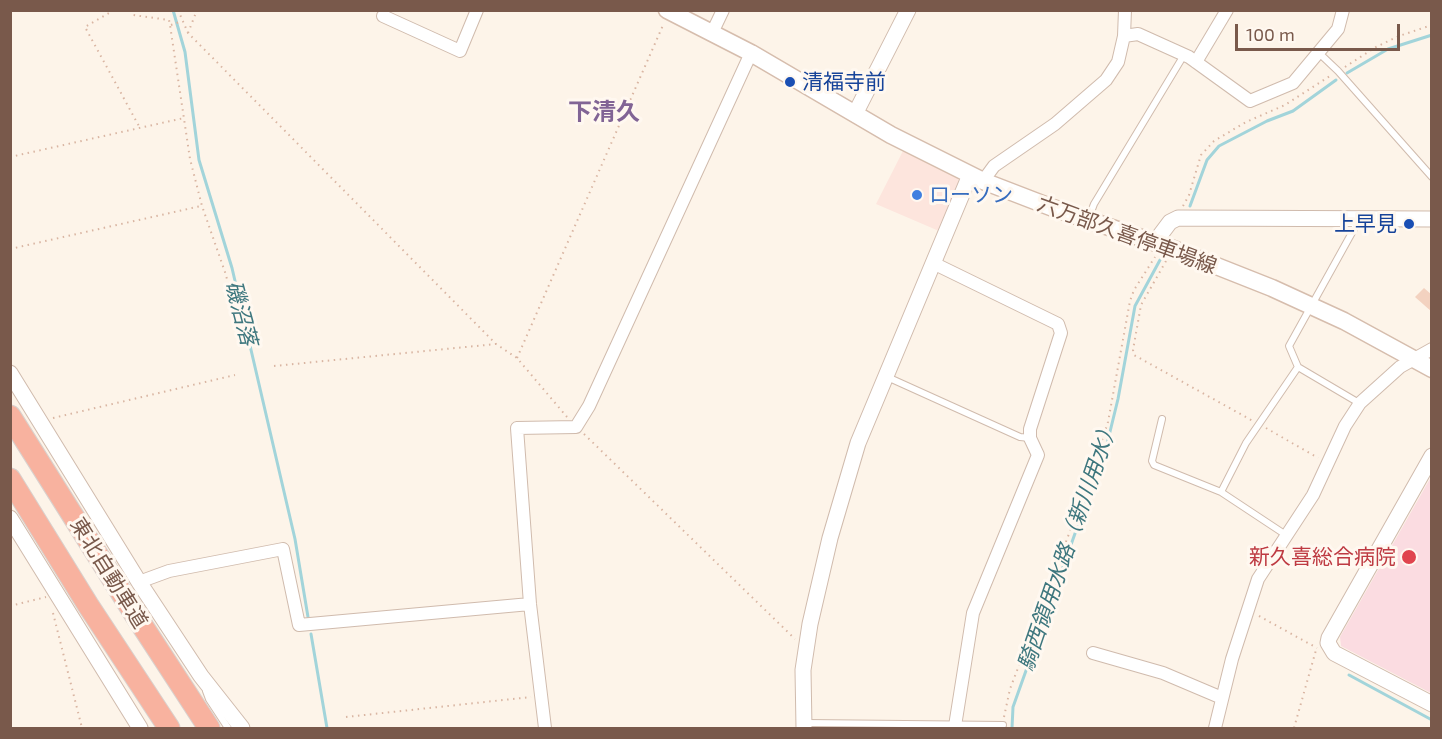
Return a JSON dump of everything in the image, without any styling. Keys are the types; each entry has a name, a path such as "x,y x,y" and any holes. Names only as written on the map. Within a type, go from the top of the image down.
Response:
{"highway":[{"name":"東北自動車道","path":"10,416 209,729"},
{"name":"東北自動車道","path":"10,479 88,605 169,729"}],"main road":[{"name":"六万部久喜停車場線","path":"668,11 751,53 891,135 976,178 1021,197 1088,220 1155,249 1272,288 1431,369"}],"street":[{"path":"383,16 460,51 477,10"},
{"path":"712,33 723,10"},
{"path":"855,114 908,10"},
{"path":"804,726 803,670 830,538 858,443 933,263 976,178 1055,124 1106,80 1118,62 1124,36 1125,10"},
{"path":"1196,62 1227,10"},
{"path":"1124,36 1138,34 1184,55 1250,101 1293,83 1338,29 1343,10"},
{"path":"545,729 530,604 517,428 576,427 589,406 751,53"},
{"path":"1155,249 1170,222 1178,218 1431,219"},
{"path":"933,263 1058,324 1061,333 1030,429 1030,438 1038,455 973,613 955,726"},
{"path":"1215,729 1247,610 1258,579 1313,495 1327,463 1360,403 1400,367 1431,349"},
{"path":"10,373 139,582 201,676 242,729"},
{"path":"1431,456 1328,643 1334,653 1431,704"},
{"path":"10,518 52,595 139,727"},
{"path":"139,582 169,571 283,549 299,625 530,604"},
{"path":"1093,653 1163,673 1222,698"}],"lane":[{"path":"1319,53 1338,71 1431,177"},
{"path":"1088,220 1094,204 1184,55"},
{"path":"1360,403 1298,367 1289,345 1361,218"},
{"path":"1221,492 1246,443 1298,367"},
{"path":"885,376 1020,437 1030,438"},
{"path":"1162,418 1152,461 1154,465 1221,492 1286,535"},
{"path":"201,676 209,699 228,729"},
{"path":"804,726 1003,725"}],"path":[{"path":"114,10 86,27 140,128"},
{"path":"131,10 133,15 169,20 172,24 190,159 202,206 226,275 237,324"},
{"path":"178,10 188,33 496,344 517,358 576,427 807,648"},
{"path":"188,33 197,10"},
{"path":"517,358 668,11"},
{"path":"172,24 182,21"},
{"path":"1181,211 1189,195 1201,155 1214,141 1246,122 1285,105 1376,47 1431,25"},
{"path":"10,157 184,118"},
{"path":"10,249 202,206"},
{"path":"1003,725 1010,689 1086,489 1108,422 1130,301 1155,249"},
{"path":"1167,259 1141,305 1134,355 1327,463"},
{"path":"274,366 496,344"},
{"path":"38,421 235,375"},
{"path":"10,606 52,595 82,729"},
{"path":"1247,610 1317,648 1294,729"},
{"path":"346,717 542,696"}],"shaded area":[{"name":"ローソン","path":"904,149 955,173 959,181 939,231 876,204"},
{"name":"新久喜総合病院","path":"1431,477 1431,693 1341,646 1340,637"}],"building":[{"path":"1424,288 1432,295 1432,312 1415,297"}],"waterway":[{"name":"磯沼落","path":"173,10 185,52 199,160 232,268 295,539 308,617"},
{"name":"騎西領用水路（新川用水）","path":"1347,73 1388,49 1432,35"},
{"name":"騎西領用水路（新川用水）","path":"1190,206 1207,160 1219,146 1267,121 1293,111 1336,80"},
{"name":"騎西領用水路（新川用水）","path":"1012,728 1013,707 1107,444 1118,399 1135,306 1160,260"},
{"name":"磯沼落","path":"311,634 327,728"},
{"path":"1349,675 1432,720"}],"place":[{"name":"清福寺前","path":"790,82"},
{"name":"ローソン","path":"917,195"},
{"name":"上早見","path":"1409,224"},
{"name":"新久喜総合病院","path":"1409,557"}],"district":[{"name":"下清久","path":"604,112"}]}
